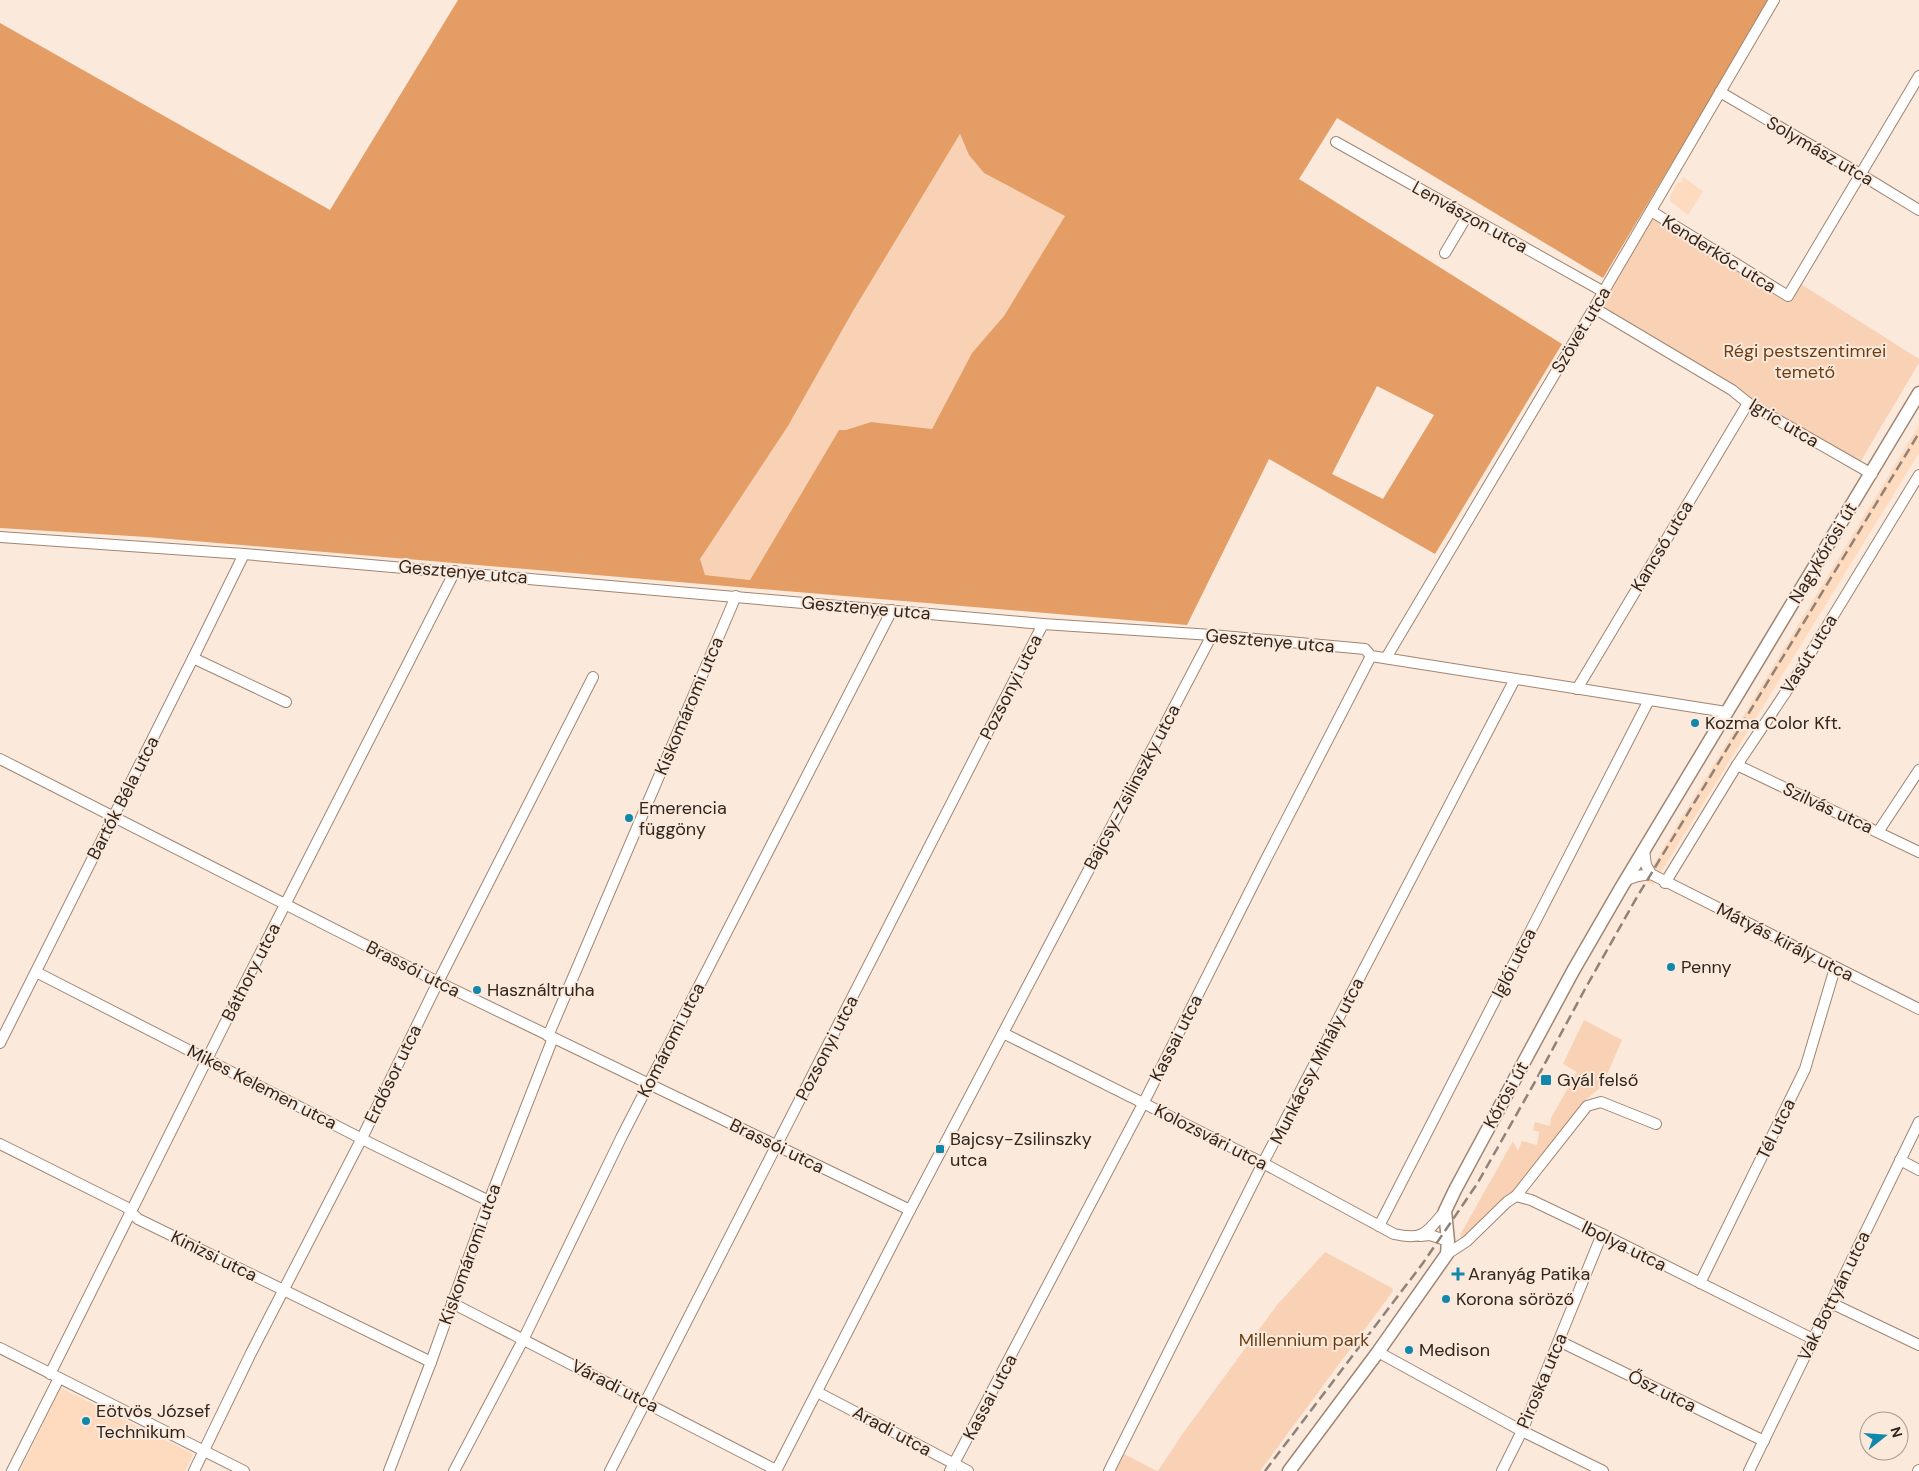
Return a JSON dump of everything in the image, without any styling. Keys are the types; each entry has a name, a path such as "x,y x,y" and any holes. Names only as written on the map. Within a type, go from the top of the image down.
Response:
{"main road":[{"name":"Nagykőrösi út","path":"1726,712 1872,474 1919,393"},
{"name":"Kőrösi út","path":"1445,1211 1465,1169 1574,971 1726,712"},
{"path":"1289,1471 1378,1352 1447,1248 1445,1211"}],"street":[{"name":"Szövet utca","path":"1386,658 1604,292 1774,0"},
{"path":"1860,174 1919,76"},
{"name":"Solymász utca","path":"1720,92 1919,210"},
{"name":"Lenvászon utca","path":"1336,142 1604,292"},
{"name":"Kenderkóc utca","path":"1651,212 1788,296 1860,174"},
{"path":"1446,252 1468,216"},
{"name":"Igric utca","path":"1594,308 1732,390 1748,402 1872,474"},
{"name":"Kancsó utca","path":"1577,689 1748,402"},
{"name":"Vasút utca","path":"1665,883 1736,765 1796,676 1919,475"},
{"name":"Gesztenye utca","path":"0,537 455,571 1043,624 1212,635 1366,649 1371,656 1726,712"},
{"name":"Bartók Béla utca","path":"0,1043 194,658 244,554"},
{"name":"Báthory utca","path":"12,1471 130,1211 455,571"},
{"name":"Kiskomáromi utca","path":"389,1471 550,1037 736,596"},
{"name":"Komáromi utca","path":"454,1471 523,1340 648,1085 892,610"},
{"name":"Pozsonyi utca","path":"610,1471 1043,624"},
{"name":"Bajcsy-Zsilinszky utca","path":"776,1471 910,1210 1212,635"},
{"name":"Kassai utca","path":"952,1467 1144,1102 1371,656"},
{"path":"194,658 286,702"},
{"path":"1587,672 1592,691"},
{"name":"Erdősor utca","path":"194,1471 251,1354 362,1138 438,982 593,677"},
{"name":"Munkácsy Mihály utca","path":"1109,1471 1263,1163 1514,679"},
{"name":"Iglói utca","path":"1379,1226 1649,700"},
{"name":"Brassói utca","path":"0,759 438,982 910,1210"},
{"name":"Szilvás utca","path":"1736,765 1919,852"},
{"path":"1878,832 1919,770"},
{"path":"1626,880 1651,874 1646,865 1644,850"},
{"name":"Mátyás király utca","path":"1651,874 1665,883 1919,1010"},
{"name":"Tél utca","path":"1700,1283 1805,1068 1836,968"},
{"name":"Mikes Kelemen utca","path":"36,972 489,1201"},
{"name":"Kolozsvári utca","path":"1003,1033 1263,1163 1394,1234 1407,1237 1430,1236 1447,1248"},
{"path":"1447,1248 1467,1241 1507,1202 1516,1196 1587,1106 1601,1102 1656,1124"},
{"name":"Vak Bottyán utca","path":"1749,1471 1919,1122"},
{"name":"Kinizsi utca","path":"0,1144 126,1207 138,1219 431,1362"},
{"path":"1900,1160 1919,1170"},
{"name":"Ibolya utca","path":"1516,1196 1531,1200 1602,1234 1813,1339"},
{"path":"1419,1236 1429,1230 1445,1211"},
{"name":"Piroska utca","path":"1502,1471 1522,1430 1602,1234"},
{"name":"Váradi utca","path":"452,1303 776,1471"},
{"path":"1831,1303 1919,1345"},
{"name":"Ősz utca","path":"1559,1341 1764,1441"},
{"path":"0,1348 244,1471"},
{"path":"1378,1352 1522,1430 1603,1471"},
{"name":"Aradi utca","path":"817,1392 952,1467 968,1471"}],"shaded area":[{"path":"458,0 1770,0 1603,278 1337,118 1299,179 1562,344 1435,554 1269,459 1187,625 147,537 0,528 0,23 330,210","holes":["960,134 969,155 984,173 1065,216 1004,316 972,353 932,429 871,422 846,430 839,430 750,580 705,575 700,559 788,426 853,311","1377,386 1434,415 1383,499 1332,474"]},
{"path":"1683,177 1703,191 1688,215 1670,201 1677,183 1682,182"},
{"path":"1919,425 1919,453 1653,885 1644,880"},
{"name":"Eötvös József Technikum","path":"61,1388 193,1454 185,1471 20,1471"}],"green space":[{"path":"960,134 969,155 984,173 1066,215 1004,316 972,353 932,429 871,422 846,430 839,430 750,580 705,575 699,559 788,426 853,311"},
{"name":"Régi pestszentimrei temető","path":"1651,211 1787,296 1796,281 1919,359 1919,363 1858,466 1594,308"},
{"path":"1584,1020 1622,1040 1602,1086 1582,1103 1568,1126 1518,1187 1462,1239 1460,1235 1513,1141 1518,1151 1522,1141 1537,1145 1539,1132 1533,1130 1535,1122 1550,1126 1551,1118 1577,1072 1563,1064"},
{"name":"Millennium park","path":"1325,1252 1392,1288 1393,1291 1260,1471 1158,1471 1181,1436 1277,1305"},
{"path":"1122,1453 1157,1471 1113,1471"}],"railway":[{"path":"1265,1471 1423,1263 1477,1184 1637,897 1919,433"}],"place":[{"name":"Kozma Color Kft.","path":"1695,723"},
{"name":"Emerencia függöny","path":"629,818"},
{"name":"Penny","path":"1671,967"},
{"name":"Használtruha","path":"477,990"},
{"name":"Gyál felső","path":"1546,1080"},
{"name":"Bajcsy-Zsilinszky utca","path":"940,1149"},
{"name":"Aranyág Patika","path":"1458,1274"},
{"name":"Korona söröző","path":"1446,1299"},
{"name":"Medison","path":"1409,1350"},
{"name":"Eötvös József Technikum","path":"86,1421"}]}
